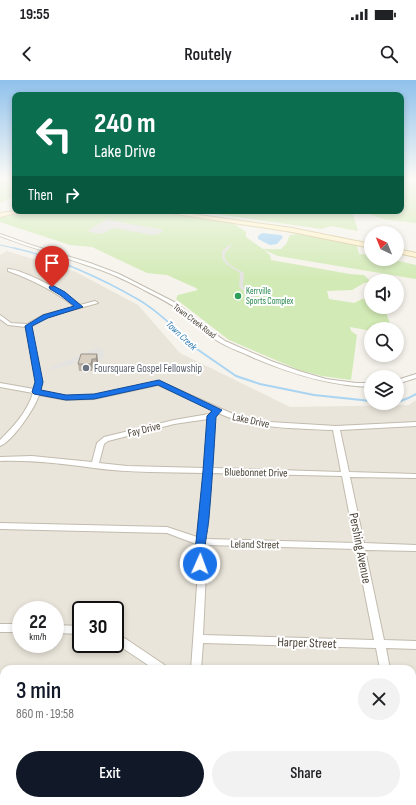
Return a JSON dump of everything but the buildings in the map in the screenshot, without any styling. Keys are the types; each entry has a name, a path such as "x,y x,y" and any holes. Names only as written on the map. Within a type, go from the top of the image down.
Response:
{"main road":[{"path":"183,214 259,224"},
{"path":"194,214 364,243"},
{"path":"404,251 416,254"}],"street":[{"name":"Town Creek Road","path":"0,235 84,262 116,275 174,304 219,339 303,376 324,381 364,385"},
{"path":"10,270 44,283 63,293 79,307"},
{"path":"0,317 10,324 28,326 45,316 95,303"},
{"path":"0,444 22,420 30,408 39,382 28,326"},
{"path":"404,380 416,376"},
{"name":"Lake Drive","path":"0,385 66,398 94,397 159,383 237,418 270,424 336,428 416,424"},
{"path":"196,665 202,572 198,555 201,542 208,471 211,416 217,410"},
{"name":"Fay Drive","path":"95,466 101,443 106,439 174,422 211,416"},
{"name":"Pershing Avenue","path":"336,428 362,546 384,665"},
{"name":"Bluebonnet Drive","path":"0,459 38,460 95,466 208,471 416,476"},
{"name":"Leland Street","path":"0,526 167,530 201,542 416,548"},
{"path":"0,628 12,628"},
{"name":"Harper Street","path":"198,639 416,645"},
{"path":"124,643 156,665"}],"shaded area":[{"path":"108,219 164,230 158,234 152,235 114,228 98,234 88,230"},
{"path":"229,245 232,245 225,253 225,259 230,265 244,273 243,286 245,290 266,304 263,305 239,286 240,273 226,264 222,258 222,251"},
{"path":"7,251 76,272 138,305 180,353 290,407 364,406 364,410 404,410 404,405 409,405 416,400 416,665 0,665 0,255"},
{"path":"98,347 105,352 103,359 83,360 71,365 50,370 49,368"}],"green space":[{"path":"416,213 416,223 383,219 370,214"},
{"name":"Kerrville Sports Complex","path":"21,214 170,214 233,223 246,232 246,237 263,249 281,249 286,244 290,235 297,234 347,242 357,246 359,254 364,254 364,266 404,266 404,262 416,265 416,279 404,277 404,274 386,274 278,256 264,250 270,255 271,260 350,274 364,275 364,283 352,290 327,291 329,299 354,303 364,299 364,314 387,314 389,322 364,322 364,330 350,327 351,331 357,335 351,380 322,376 299,370 229,340 176,299 178,295 198,290 196,288 167,275 147,273 92,247 70,245 0,222 0,218"},
{"path":"215,214 353,214 358,231 331,226 322,229"}],"water":[{"path":"262,233 281,235 283,237 277,244 270,245 258,239 258,236"}],"waterway":[{"name":"Town Creek","path":"0,245 18,249"},
{"name":"Town Creek","path":"14,248 18,249"},
{"name":"Town Creek","path":"18,249 62,263 125,292 152,308 186,339"},
{"name":"Town Creek","path":"186,339 194,347 236,376 260,384 314,395 364,400"},
{"name":"Town Creek","path":"404,400 416,394"}],"place":[{"name":"Kerrville Sports Complex","path":"238,296"},
{"name":"Foursquare Gospel Fellowship","path":"86,368"}],"route":[{"path":"52,287 63,293 79,307 45,316 28,326 39,382 36,392 66,398 94,397 159,383 165,384 217,410 211,416 208,471 201,542 198,555 200,564"}]}
